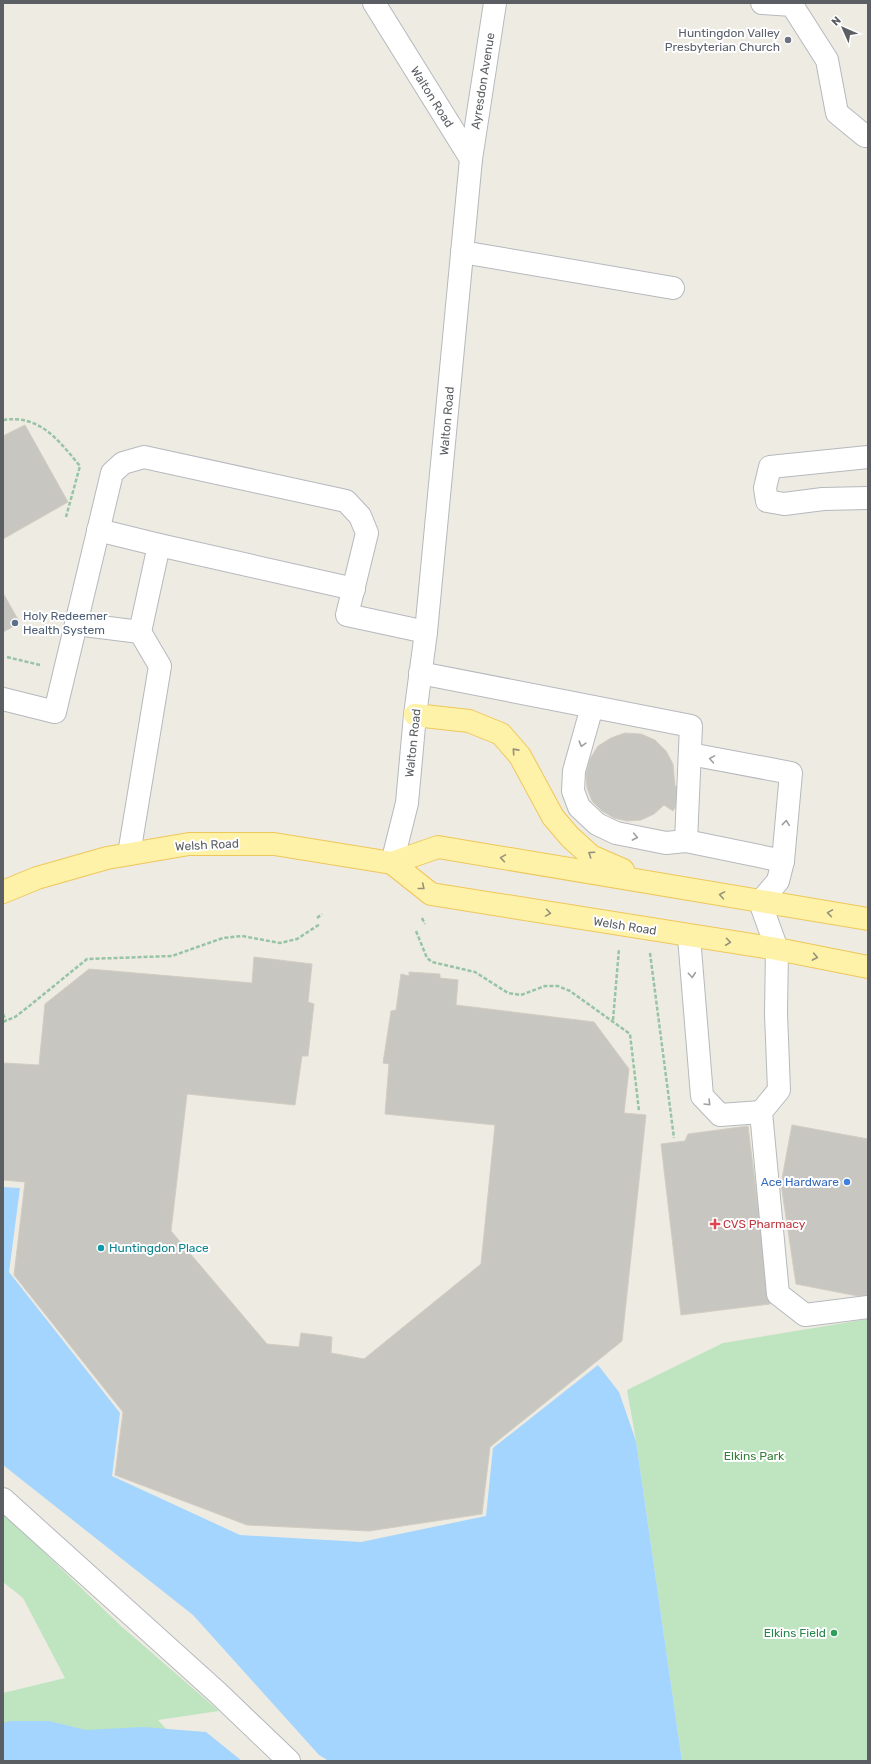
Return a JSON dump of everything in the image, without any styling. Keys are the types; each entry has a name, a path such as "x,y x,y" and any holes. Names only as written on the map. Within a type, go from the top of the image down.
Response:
{"main road":[{"path":"415,715 469,721 500,734 520,756 553,817 570,837 591,856 651,882"},
{"name":"Welsh Road","path":"3,892 37,878 107,858 189,844 274,844 392,863 438,847 868,920"},
{"name":"Welsh Road","path":"392,863 431,894 777,949 868,967"}],"street":[{"name":"Walton Road","path":"374,3 471,159 426,632 415,715 407,803 392,863"},
{"name":"Ayresdon Avenue","path":"471,159 495,3"},
{"path":"762,3 792,5 827,60 837,113 865,136 868,135"},
{"path":"462,252 673,288"},
{"path":"3,699 55,712 112,473 123,463 144,457 346,501 360,516 367,533 347,615 426,632"},
{"path":"868,457 770,467 765,488 767,501 784,504 823,499 868,498"},
{"path":"98,530 354,588"},
{"path":"129,854 160,666 140,632 159,545"},
{"path":"76,624 140,632"},
{"path":"420,673 691,726 686,841"},
{"path":"592,707 574,770 573,791 579,807 597,824 616,833 666,843 686,841 783,861"},
{"path":"690,754 791,773 783,861 778,881 760,902 777,949 776,1014 779,1090 761,1112 778,1294 805,1315 868,1308"},
{"path":"689,936 702,1096 720,1115 761,1112"},
{"path":"3,1500 218,1693 289,1761"}],"path":[{"path":"3,420 31,421 57,438 80,466 66,517"},
{"path":"7,657 64,670"},
{"path":"317,918 322,914"},
{"path":"422,917 425,924"},
{"path":"3,1022 28,1007 87,959 172,956 223,938 242,936 280,943 297,939 320,924"},
{"path":"416,931 427,958 432,962 475,972 508,993 521,995 545,986 558,986 570,991 630,1034 639,1111"},
{"path":"613,1021 619,947"},
{"path":"650,952 674,1138"},
{"path":"3,1014 6,1021"}],"green space":[{"name":"Elkins Park","path":"868,1319 868,1761 682,1761 636,1441 627,1390 723,1343"},
{"path":"3,1513 121,1626 219,1711 158,1720 195,1761 3,1761 3,1693 65,1678 23,1598 3,1582"}],"water":[{"path":"3,1187 20,1188 9,1272 120,1413 112,1476 240,1535 361,1542 486,1516 493,1448 598,1365 619,1392 636,1441 682,1761 329,1761 319,1755 193,1615 3,1465"},
{"path":"11,1721 49,1721 86,1730 143,1727 206,1732 242,1761 3,1761 3,1723"}],"building":[{"path":"25,425 68,502 3,539 3,436"},
{"path":"3,593 20,623 3,632"},
{"path":"625,733 641,734 655,740 666,751 673,764 675,786 683,788 680,799 673,811 664,805 654,814 641,820 627,821 614,818 602,811 592,801 587,788 586,774 590,759 598,746 611,738"},
{"name":"Huntingdon Place","path":"254,957 312,964 308,1002 314,1004 308,1056 302,1056 295,1105 187,1094 171,1231 267,1344 299,1347 301,1333 332,1337 331,1353 364,1359 481,1264 495,1125 385,1114 389,1064 383,1063 391,1011 396,1010 401,974 409,976 409,972 440,974 440,978 458,980 456,1005 594,1022 629,1069 624,1113 646,1115 622,1341 490,1447 482,1514 369,1531 247,1525 115,1475 123,1412 14,1275 25,1182 3,1180 3,1063 39,1065 45,1004 89,969 252,983"},
{"path":"792,1125 868,1139 868,1298 796,1284 781,1184"},
{"name":"CVS Pharmacy","path":"748,1126 770,1304 681,1315 661,1144 685,1141 688,1134"}],"place":[{"name":"Huntingdon Valley Presbyterian Church","path":"788,40"},
{"name":"Holy Redeemer Health System","path":"15,623"},
{"name":"Ace Hardware","path":"847,1182"},
{"name":"CVS Pharmacy","path":"715,1224"},
{"name":"Huntingdon Place","path":"101,1248"},
{"name":"Elkins Field","path":"834,1633"}]}
